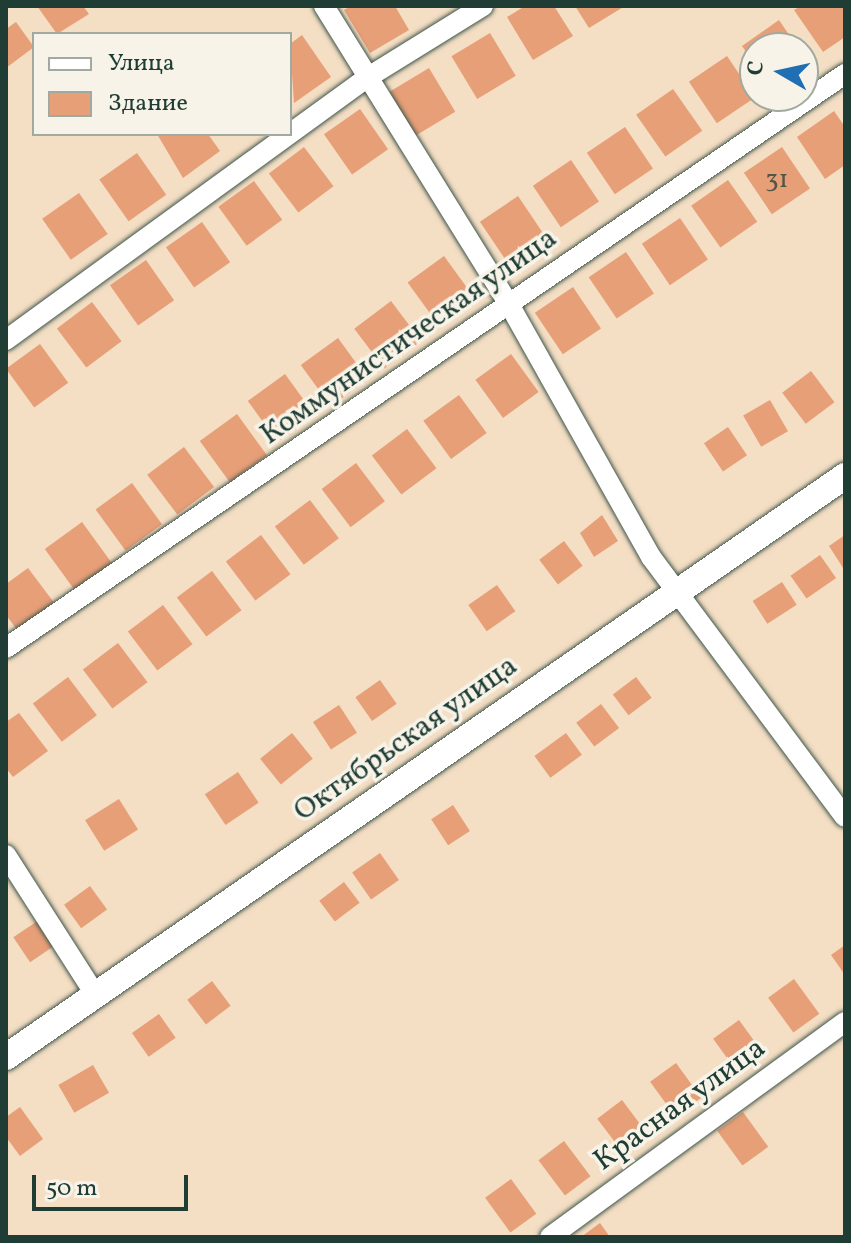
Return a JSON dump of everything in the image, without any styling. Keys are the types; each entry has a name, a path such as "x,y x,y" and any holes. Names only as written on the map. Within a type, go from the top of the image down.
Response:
{"main road":[{"name":"Октябрьская улица","path":"6,1057 678,588 845,476"}],"street":[{"path":"324,6 509,304 651,557 678,588 845,817"},
{"path":"292,133 370,76 483,6"},
{"name":"Коммунистическая улица","path":"6,648 845,74"},
{"path":"6,340 287,136"},
{"path":"6,855 96,996"},
{"name":"Красная улица","path":"550,1237 845,1022"}],"building":[{"path":"37,6 83,6 89,14 60,32 56,32"},
{"path":"351,6 395,6 409,30 370,53 344,10"},
{"path":"525,6 554,6 573,36 533,60 507,17"},
{"path":"575,6 625,6 589,28"},
{"path":"801,6 845,6 845,37 823,52 819,46 819,32 809,32 794,10"},
{"path":"779,20 787,32 762,32"},
{"path":"16,22 32,48 6,68 6,29"},
{"path":"490,33 516,76 477,99 451,56"},
{"path":"302,35 331,77 294,103 292,74 292,42"},
{"path":"727,56 739,74 739,108 717,123 689,82"},
{"path":"429,68 455,112 416,135 390,92"},
{"path":"673,89 702,131 665,157 636,115"},
{"path":"360,109 388,149 352,174 324,134"},
{"path":"834,111 845,127 845,165 825,179 797,137"},
{"path":"625,127 653,168 615,194 587,153"},
{"path":"158,136 209,136 220,151 183,178"},
{"path":"304,147 333,186 298,213 269,173"},
{"path":"782,147 810,188 772,214 744,173"},
{"path":"137,153 166,195 129,221 99,179"},
{"path":"571,160 599,201 561,227 533,186"},
{"path":"728,180 757,222 720,248 691,206"},
{"path":"254,181 282,220 247,246 218,207"},
{"path":"79,193 108,234 71,260 42,219"},
{"path":"518,196 546,237 508,263 480,222"},
{"path":"680,218 708,259 670,285 642,244"},
{"path":"202,222 230,262 194,287 166,247"},
{"path":"626,252 654,293 617,319 589,277"},
{"path":"444,256 474,297 438,324 408,282"},
{"path":"146,260 174,300 138,325 110,285"},
{"path":"573,287 601,328 563,354 535,313"},
{"path":"391,301 421,341 384,369 354,329"},
{"path":"92,302 121,341 86,368 57,328"},
{"path":"338,338 368,379 331,406 301,365"},
{"path":"40,344 68,383 34,408 6,369"},
{"path":"511,354 539,392 503,418 475,380"},
{"path":"811,371 834,402 806,424 782,393"},
{"path":"285,374 315,415 278,442 248,401"},
{"path":"459,395 487,433 451,459 423,421"},
{"path":"770,400 788,431 761,447 743,415"},
{"path":"237,414 267,455 230,482 200,441"},
{"path":"728,427 747,455 723,471 704,443"},
{"path":"407,429 436,468 401,495 372,455"},
{"path":"184,447 214,487 177,515 147,475"},
{"path":"356,463 385,501 351,527 322,489"},
{"path":"132,483 162,524 126,551 96,509"},
{"path":"310,500 339,538 304,565 275,526"},
{"path":"602,515 618,541 594,557 580,533"},
{"path":"82,522 112,563 75,590 45,549"},
{"path":"261,535 290,574 255,601 226,561"},
{"path":"845,535 845,571 829,546"},
{"path":"564,541 583,566 558,584 539,560"},
{"path":"820,555 836,578 807,599 791,576"},
{"path":"28,568 58,608 21,635 6,615 6,584"},
{"path":"212,571 241,610 206,637 177,597"},
{"path":"782,582 797,605 767,624 753,601"},
{"path":"497,585 515,611 487,631 468,605"},
{"path":"163,605 192,644 157,671 128,631"},
{"path":"118,643 147,682 112,709 83,669"},
{"path":"68,677 97,715 62,742 33,703"},
{"path":"636,677 652,698 628,715 613,694"},
{"path":"380,680 397,704 372,721 355,697"},
{"path":"601,704 619,728 594,747 576,723"},
{"path":"339,705 357,733 331,750 313,722"},
{"path":"19,713 48,751 13,777 6,768 6,722"},
{"path":"292,733 313,759 281,784 260,759"},
{"path":"566,733 582,755 550,778 534,756"},
{"path":"238,772 259,803 226,825 205,794"},
{"path":"119,799 138,830 104,851 85,820"},
{"path":"453,805 470,831 448,845 431,819"},
{"path":"380,853 399,880 371,900 352,873"},
{"path":"344,882 360,903 335,921 319,901"},
{"path":"90,886 107,909 81,928 64,905"},
{"path":"39,920 56,945 30,962 13,937"},
{"path":"845,945 845,975 831,955"},
{"path":"794,979 819,1014 793,1033 768,998"},
{"path":"212,981 231,1006 206,1024 187,1000"},
{"path":"159,1014 176,1038 149,1057 132,1033"},
{"path":"739,1020 764,1055 738,1074 713,1039"},
{"path":"676,1063 701,1098 675,1117 650,1082"},
{"path":"93,1065 109,1093 74,1113 58,1085"},
{"path":"622,1100 648,1135 624,1154 597,1119"},
{"path":"20,1107 43,1139 20,1156 6,1137 6,1117"},
{"path":"743,1112 768,1147 742,1166 717,1131"},
{"path":"564,1141 590,1176 565,1195 538,1160"},
{"path":"511,1179 536,1214 510,1233 485,1198"},
{"path":"600,1223 610,1237 581,1237"}]}
